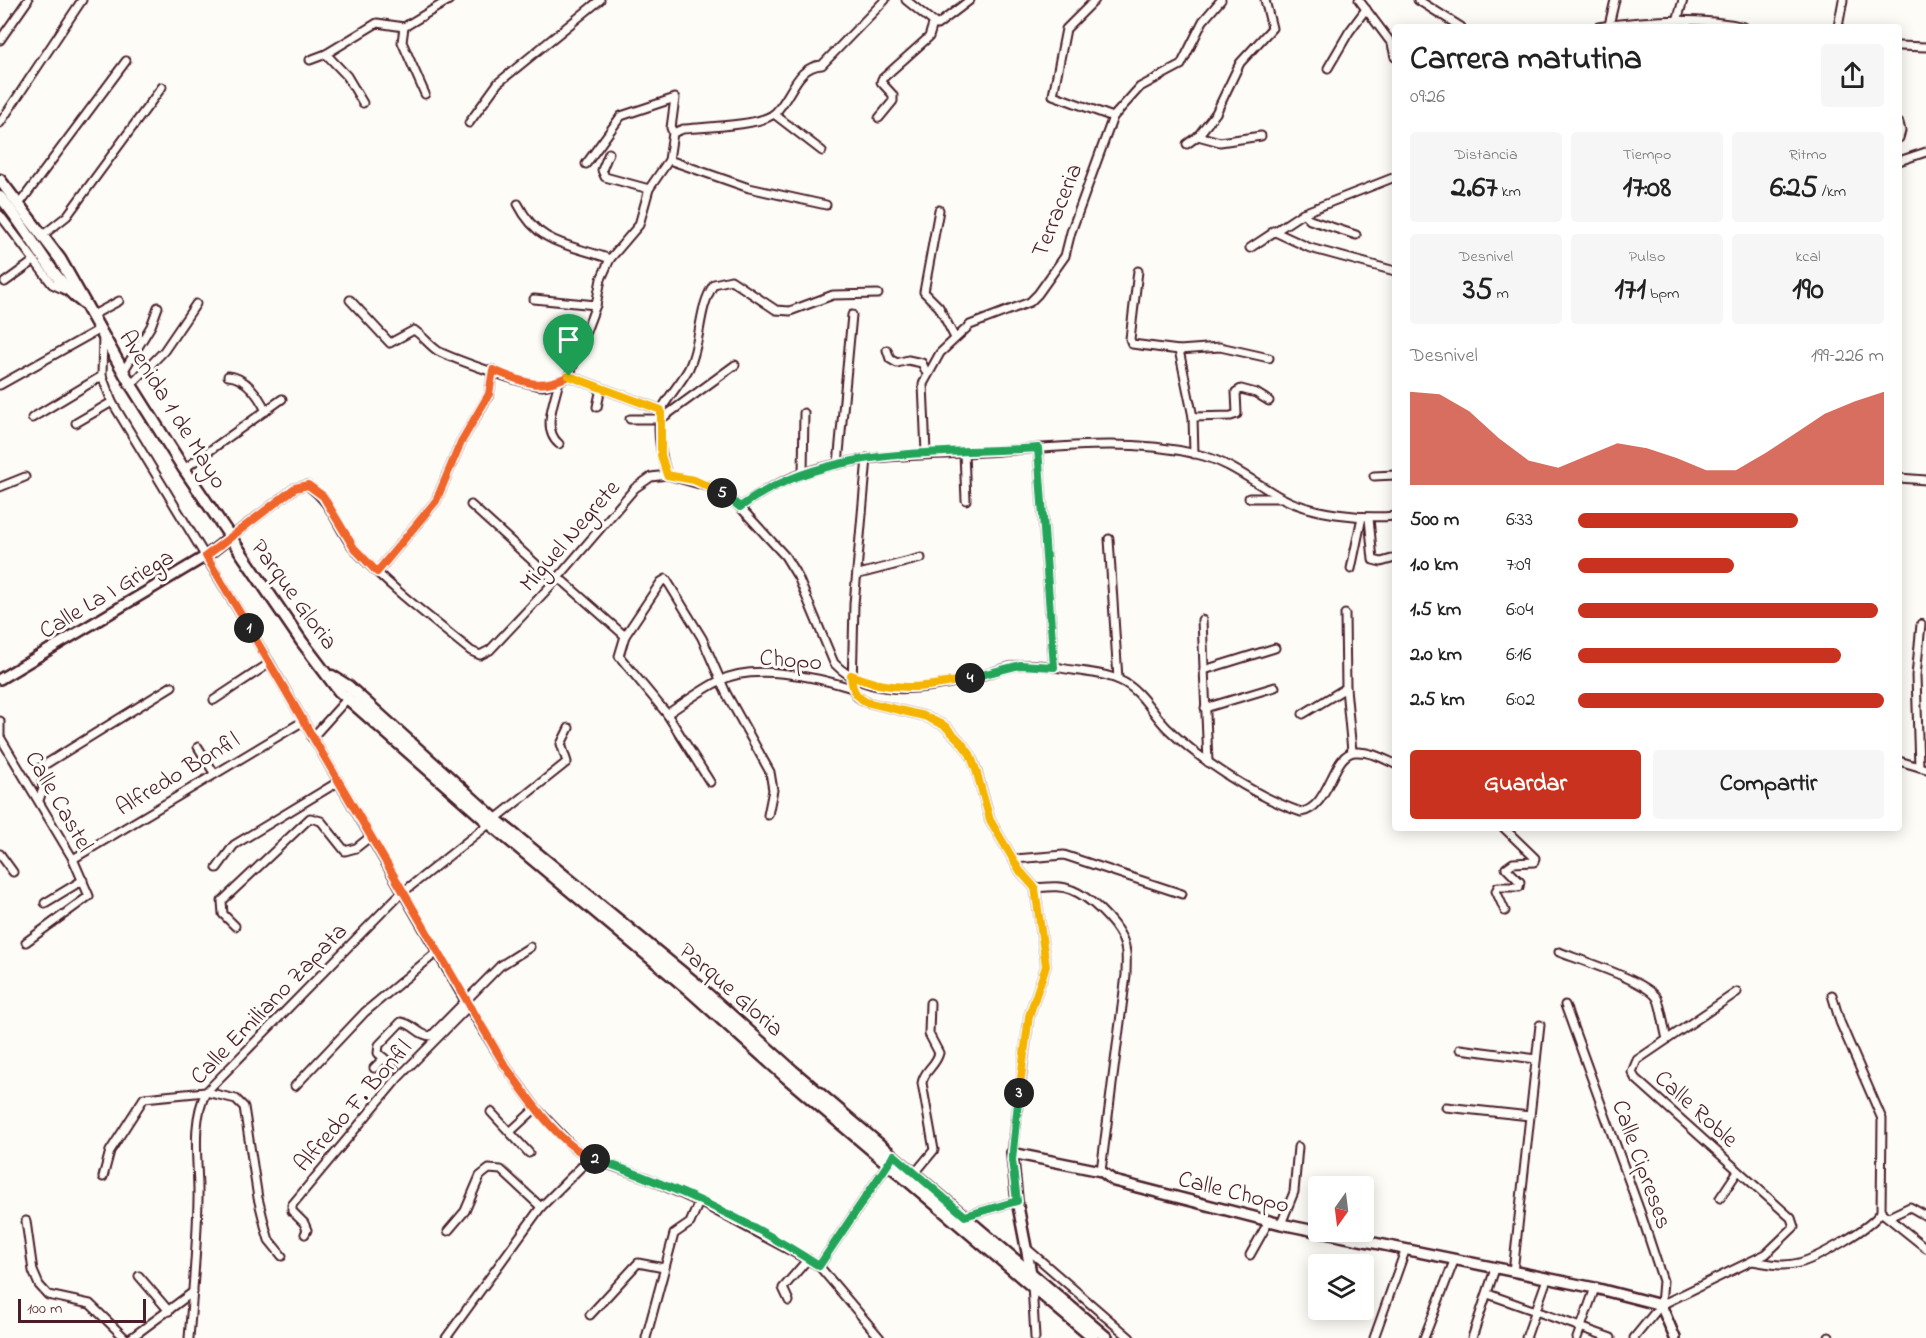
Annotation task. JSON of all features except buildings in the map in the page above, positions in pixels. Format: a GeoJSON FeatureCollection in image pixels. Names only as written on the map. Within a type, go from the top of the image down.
{"type":"FeatureCollection","features":[{"type":"Feature","properties":{"kind":"main road","name":"Avenida 1 de Mayo"},"geometry":{"type":"LineString","coordinates":[[0,180],[8,210],[43,236],[76,286],[83,303],[131,385],[229,538]]}},
{"type":"Feature","properties":{"kind":"main road","name":"Avenida 1 de Mayo"},"geometry":{"type":"LineString","coordinates":[[0,197],[68,291],[83,303]]}},
{"type":"Feature","properties":{"kind":"main road","name":"Parque Gloria"},"geometry":{"type":"LineString","coordinates":[[229,538],[302,642],[347,699],[413,749]]}},
{"type":"Feature","properties":{"kind":"main road","name":"Parque Gloria"},"geometry":{"type":"LineString","coordinates":[[328,674],[348,686],[491,820],[793,1071],[1094,1338]]}},
{"type":"Feature","properties":{"kind":"main road","name":"Parque Gloria"},"geometry":{"type":"LineString","coordinates":[[891,1159],[915,1173],[1107,1338]]}},
{"type":"Feature","properties":{"kind":"street"},"geometry":{"type":"LineString","coordinates":[[0,40],[28,0]]}},
{"type":"Feature","properties":{"kind":"street"},"geometry":{"type":"LineString","coordinates":[[0,123],[82,0]]}},
{"type":"Feature","properties":{"kind":"street"},"geometry":{"type":"LineString","coordinates":[[310,60],[326,54],[377,23],[404,27],[449,0]]}},
{"type":"Feature","properties":{"kind":"street"},"geometry":{"type":"LineString","coordinates":[[469,123],[498,83],[600,0]]}},
{"type":"Feature","properties":{"kind":"street"},"geometry":{"type":"LineString","coordinates":[[673,133],[683,129],[759,120],[774,114],[804,71],[812,66],[822,65],[885,0]]}},
{"type":"Feature","properties":{"kind":"street"},"geometry":{"type":"LineString","coordinates":[[906,0],[933,24],[942,23],[970,0]]}},
{"type":"Feature","properties":{"kind":"street"},"geometry":{"type":"LineString","coordinates":[[1095,0],[1066,28],[1053,95],[1113,117]]}},
{"type":"Feature","properties":{"kind":"street","name":"Terraceria"},"geometry":{"type":"LineString","coordinates":[[926,453],[921,393],[927,374],[939,353],[981,319],[1030,302],[1038,294],[1065,256],[1071,232],[1113,117],[1140,87],[1181,65],[1196,34],[1221,0]]}},
{"type":"Feature","properties":{"kind":"street"},"geometry":{"type":"LineString","coordinates":[[1187,144],[1198,136],[1216,113],[1240,63],[1272,28],[1265,0]]}},
{"type":"Feature","properties":{"kind":"street"},"geometry":{"type":"LineString","coordinates":[[1359,0],[1392,44]]}},
{"type":"Feature","properties":{"kind":"street"},"geometry":{"type":"LineString","coordinates":[[1418,0],[1456,24]]}},
{"type":"Feature","properties":{"kind":"street"},"geometry":{"type":"LineString","coordinates":[[1677,21],[1683,0]]}},
{"type":"Feature","properties":{"kind":"street"},"geometry":{"type":"LineString","coordinates":[[1839,24],[1843,0]]}},
{"type":"Feature","properties":{"kind":"street"},"geometry":{"type":"LineString","coordinates":[[1609,24],[1613,1]]}},
{"type":"Feature","properties":{"kind":"street"},"geometry":{"type":"LineString","coordinates":[[1328,68],[1349,32],[1366,9]]}},
{"type":"Feature","properties":{"kind":"street"},"geometry":{"type":"LineString","coordinates":[[1626,24],[1677,21],[1687,24],[1718,21],[1731,24]]}},
{"type":"Feature","properties":{"kind":"street"},"geometry":{"type":"LineString","coordinates":[[879,118],[893,101],[893,95],[881,82],[882,79],[929,37],[933,24]]}},
{"type":"Feature","properties":{"kind":"street"},"geometry":{"type":"LineString","coordinates":[[404,27],[402,42],[425,94]]}},
{"type":"Feature","properties":{"kind":"street"},"geometry":{"type":"LineString","coordinates":[[1902,46],[1926,48]]}},
{"type":"Feature","properties":{"kind":"street"},"geometry":{"type":"LineString","coordinates":[[326,54],[347,76],[363,103]]}},
{"type":"Feature","properties":{"kind":"street"},"geometry":{"type":"LineString","coordinates":[[68,291],[52,284],[34,261],[8,210],[126,61]]}},
{"type":"Feature","properties":{"kind":"street"},"geometry":{"type":"LineString","coordinates":[[43,236],[67,216],[162,87]]}},
{"type":"Feature","properties":{"kind":"street"},"geometry":{"type":"LineString","coordinates":[[350,300],[390,343],[414,330],[435,349],[455,360],[493,370],[532,385],[544,386],[569,376],[596,305],[601,279],[610,259],[639,225],[649,189],[669,159],[675,98],[621,116],[586,164]]}},
{"type":"Feature","properties":{"kind":"street"},"geometry":{"type":"LineString","coordinates":[[774,114],[822,151]]}},
{"type":"Feature","properties":{"kind":"street"},"geometry":{"type":"LineString","coordinates":[[1198,136],[1220,142],[1261,136]]}},
{"type":"Feature","properties":{"kind":"street"},"geometry":{"type":"LineString","coordinates":[[1902,160],[1926,152]]}},
{"type":"Feature","properties":{"kind":"street"},"geometry":{"type":"LineString","coordinates":[[609,153],[602,170],[605,177],[649,189]]}},
{"type":"Feature","properties":{"kind":"street"},"geometry":{"type":"LineString","coordinates":[[669,159],[749,188],[826,205]]}},
{"type":"Feature","properties":{"kind":"street"},"geometry":{"type":"LineString","coordinates":[[1250,248],[1303,213],[1392,181]]}},
{"type":"Feature","properties":{"kind":"street"},"geometry":{"type":"LineString","coordinates":[[518,204],[524,218],[543,237],[610,259]]}},
{"type":"Feature","properties":{"kind":"street"},"geometry":{"type":"LineString","coordinates":[[939,210],[924,292],[939,307],[955,338]]}},
{"type":"Feature","properties":{"kind":"street"},"geometry":{"type":"LineString","coordinates":[[1303,213],[1310,220],[1356,235]]}},
{"type":"Feature","properties":{"kind":"street"},"geometry":{"type":"LineString","coordinates":[[1273,231],[1310,248],[1392,270]]}},
{"type":"Feature","properties":{"kind":"street"},"geometry":{"type":"LineString","coordinates":[[5,282],[34,261]]}},
{"type":"Feature","properties":{"kind":"street"},"geometry":{"type":"LineString","coordinates":[[1138,271],[1130,339],[1132,344],[1179,350],[1220,347],[1269,358]]}},
{"type":"Feature","properties":{"kind":"street"},"geometry":{"type":"LineString","coordinates":[[878,294],[833,295],[790,311],[783,311],[776,310],[731,280],[714,284],[702,306],[690,365],[677,390],[661,410],[661,455],[667,475],[717,489],[740,507],[785,556],[798,577],[834,663],[851,675],[886,687],[934,686],[1020,665],[1054,667],[1118,679],[1133,688],[1166,727],[1208,762],[1241,783],[1301,812],[1308,811],[1320,799],[1344,757],[1352,752],[1370,753],[1392,763]]}},
{"type":"Feature","properties":{"kind":"street"},"geometry":{"type":"LineString","coordinates":[[534,299],[596,305]]}},
{"type":"Feature","properties":{"kind":"street"},"geometry":{"type":"LineString","coordinates":[[91,316],[119,301]]}},
{"type":"Feature","properties":{"kind":"street"},"geometry":{"type":"LineString","coordinates":[[131,385],[164,351],[196,304]]}},
{"type":"Feature","properties":{"kind":"street"},"geometry":{"type":"LineString","coordinates":[[123,372],[151,326],[158,307]]}},
{"type":"Feature","properties":{"kind":"street"},"geometry":{"type":"LineString","coordinates":[[838,464],[852,315]]}},
{"type":"Feature","properties":{"kind":"street"},"geometry":{"type":"LineString","coordinates":[[0,385],[101,332],[102,376],[112,402],[270,663],[467,1003],[504,1064],[536,1108],[573,1147],[590,1158],[647,1178],[699,1202],[819,1266],[880,1338]]}},
{"type":"Feature","properties":{"kind":"street"},"geometry":{"type":"LineString","coordinates":[[887,350],[890,359],[897,363],[908,360],[922,363],[927,374]]}},
{"type":"Feature","properties":{"kind":"street"},"geometry":{"type":"LineString","coordinates":[[1179,350],[1193,417],[1194,454]]}},
{"type":"Feature","properties":{"kind":"street"},"geometry":{"type":"LineString","coordinates":[[630,419],[661,419],[735,365]]}},
{"type":"Feature","properties":{"kind":"street"},"geometry":{"type":"LineString","coordinates":[[377,572],[436,501],[461,442],[489,394],[493,370]]}},
{"type":"Feature","properties":{"kind":"street"},"geometry":{"type":"LineString","coordinates":[[32,418],[102,376]]}},
{"type":"Feature","properties":{"kind":"street"},"geometry":{"type":"LineString","coordinates":[[228,376],[243,381],[261,400],[266,411]]}},
{"type":"Feature","properties":{"kind":"street"},"geometry":{"type":"LineString","coordinates":[[569,376],[661,410]]}},
{"type":"Feature","properties":{"kind":"street"},"geometry":{"type":"LineString","coordinates":[[559,381],[549,430],[551,438],[559,444]]}},
{"type":"Feature","properties":{"kind":"street"},"geometry":{"type":"LineString","coordinates":[[597,407],[602,388]]}},
{"type":"Feature","properties":{"kind":"street"},"geometry":{"type":"LineString","coordinates":[[1193,417],[1237,414],[1236,392],[1241,389],[1256,393],[1269,401]]}},
{"type":"Feature","properties":{"kind":"street"},"geometry":{"type":"LineString","coordinates":[[184,469],[282,399]]}},
{"type":"Feature","properties":{"kind":"street"},"geometry":{"type":"LineString","coordinates":[[76,423],[112,402]]}},
{"type":"Feature","properties":{"kind":"street"},"geometry":{"type":"LineString","coordinates":[[803,473],[804,413]]}},
{"type":"Feature","properties":{"kind":"street"},"geometry":{"type":"LineString","coordinates":[[740,507],[756,495],[803,473],[867,458],[926,453],[1121,445],[1194,454],[1223,462],[1283,498],[1321,510],[1365,518],[1392,516]]}},
{"type":"Feature","properties":{"kind":"street"},"geometry":{"type":"LineString","coordinates":[[1038,448],[1054,667]]}},
{"type":"Feature","properties":{"kind":"street"},"geometry":{"type":"LineString","coordinates":[[964,453],[966,500]]}},
{"type":"Feature","properties":{"kind":"street"},"geometry":{"type":"LineString","coordinates":[[852,688],[851,675],[867,458]]}},
{"type":"Feature","properties":{"kind":"street","name":"Miguel Negrete"},"geometry":{"type":"LineString","coordinates":[[229,538],[295,488],[308,485],[323,496],[354,548],[377,572],[471,651],[480,655],[490,650],[557,579],[635,488],[651,477],[667,475]]}},
{"type":"Feature","properties":{"kind":"street"},"geometry":{"type":"LineString","coordinates":[[1374,476],[1392,476]]}},
{"type":"Feature","properties":{"kind":"street"},"geometry":{"type":"LineString","coordinates":[[0,487],[25,477]]}},
{"type":"Feature","properties":{"kind":"street"},"geometry":{"type":"LineString","coordinates":[[1902,478],[1926,480]]}},
{"type":"Feature","properties":{"kind":"street"},"geometry":{"type":"LineString","coordinates":[[1249,498],[1283,498]]}},
{"type":"Feature","properties":{"kind":"street"},"geometry":{"type":"LineString","coordinates":[[471,505],[547,574],[557,579],[626,636]]}},
{"type":"Feature","properties":{"kind":"street"},"geometry":{"type":"LineString","coordinates":[[1365,518],[1373,560],[1381,562],[1392,559]]}},
{"type":"Feature","properties":{"kind":"street"},"geometry":{"type":"LineString","coordinates":[[1351,568],[1365,518]]}},
{"type":"Feature","properties":{"kind":"street","name":"Calle La I Griega"},"geometry":{"type":"LineString","coordinates":[[0,679],[206,556],[229,538]]}},
{"type":"Feature","properties":{"kind":"street"},"geometry":{"type":"LineString","coordinates":[[1109,539],[1118,679]]}},
{"type":"Feature","properties":{"kind":"street"},"geometry":{"type":"LineString","coordinates":[[859,574],[921,558]]}},
{"type":"Feature","properties":{"kind":"street"},"geometry":{"type":"LineString","coordinates":[[710,782],[690,754],[668,714],[619,656],[626,636],[661,582],[666,579],[702,638],[720,680],[770,772],[773,790],[768,815]]}},
{"type":"Feature","properties":{"kind":"street"},"geometry":{"type":"LineString","coordinates":[[1345,614],[1346,688],[1352,752]]}},
{"type":"Feature","properties":{"kind":"street"},"geometry":{"type":"LineString","coordinates":[[1202,620],[1208,762]]}},
{"type":"Feature","properties":{"kind":"street"},"geometry":{"type":"LineString","coordinates":[[1902,762],[1923,768],[1916,676],[1923,635],[1921,624]]}},
{"type":"Feature","properties":{"kind":"street"},"geometry":{"type":"LineString","coordinates":[[1204,670],[1275,648]]}},
{"type":"Feature","properties":{"kind":"street"},"geometry":{"type":"LineString","coordinates":[[214,700],[270,663]]}},
{"type":"Feature","properties":{"kind":"street","name":"Chopo"},"geometry":{"type":"LineString","coordinates":[[668,714],[720,680],[739,675],[799,674],[852,688],[858,697],[866,702],[914,713],[945,726],[960,741],[970,754],[990,820],[1020,871],[1035,888],[1046,966],[1029,1016],[1012,1153]]}},
{"type":"Feature","properties":{"kind":"street"},"geometry":{"type":"LineString","coordinates":[[1916,676],[1926,675]]}},
{"type":"Feature","properties":{"kind":"street"},"geometry":{"type":"LineString","coordinates":[[39,800],[43,789],[41,766],[172,686]]}},
{"type":"Feature","properties":{"kind":"street"},"geometry":{"type":"LineString","coordinates":[[1205,708],[1275,687]]}},
{"type":"Feature","properties":{"kind":"street"},"geometry":{"type":"LineString","coordinates":[[1303,714],[1346,688]]}},
{"type":"Feature","properties":{"kind":"street"},"geometry":{"type":"LineString","coordinates":[[312,738],[347,699]]}},
{"type":"Feature","properties":{"kind":"street","name":"Calle Castel"},"geometry":{"type":"LineString","coordinates":[[0,721],[0,737],[73,859],[89,896],[86,901],[26,942]]}},
{"type":"Feature","properties":{"kind":"street","name":"Alfredo Bonfil"},"geometry":{"type":"LineString","coordinates":[[73,859],[303,722]]}},
{"type":"Feature","properties":{"kind":"street","name":"Calle Emiliano Zapata"},"geometry":{"type":"LineString","coordinates":[[189,1338],[198,1200],[196,1124],[200,1105],[206,1092],[404,893],[491,820],[567,762],[561,744],[569,728]]}},
{"type":"Feature","properties":{"kind":"street"},"geometry":{"type":"LineString","coordinates":[[198,747],[214,773]]}},
{"type":"Feature","properties":{"kind":"street"},"geometry":{"type":"LineString","coordinates":[[217,868],[234,844],[338,782]]}},
{"type":"Feature","properties":{"kind":"street"},"geometry":{"type":"LineString","coordinates":[[235,926],[223,914],[222,901],[310,818],[321,821],[345,851],[356,848],[370,837]]}},
{"type":"Feature","properties":{"kind":"street"},"geometry":{"type":"LineString","coordinates":[[1505,911],[1496,891],[1497,887],[1514,889],[1520,887],[1520,882],[1506,868],[1514,863],[1534,862],[1535,858],[1507,831]]}},
{"type":"Feature","properties":{"kind":"street"},"geometry":{"type":"LineString","coordinates":[[0,854],[13,872]]}},
{"type":"Feature","properties":{"kind":"street"},"geometry":{"type":"LineString","coordinates":[[1015,859],[1064,855],[1182,894]]}},
{"type":"Feature","properties":{"kind":"street"},"geometry":{"type":"LineString","coordinates":[[45,903],[83,879]]}},
{"type":"Feature","properties":{"kind":"street"},"geometry":{"type":"LineString","coordinates":[[1035,888],[1059,886],[1073,890],[1086,898],[1115,927],[1123,940],[1127,956],[1101,1171]]}},
{"type":"Feature","properties":{"kind":"street"},"geometry":{"type":"LineString","coordinates":[[394,1067],[378,1053],[379,1045],[401,1022],[410,1023],[424,1036],[431,1036],[467,1003],[500,966],[530,947]]}},
{"type":"Feature","properties":{"kind":"street"},"geometry":{"type":"LineString","coordinates":[[295,1086],[365,1012],[437,952]]}},
{"type":"Feature","properties":{"kind":"street"},"geometry":{"type":"LineString","coordinates":[[1559,952],[1650,990],[1660,1004],[1661,1020],[1667,1039]]}},
{"type":"Feature","properties":{"kind":"street","name":"Calle Roble"},"geometry":{"type":"LineString","coordinates":[[1737,992],[1633,1065],[1635,1078],[1794,1222],[1791,1231],[1766,1254],[1753,1261]]}},
{"type":"Feature","properties":{"kind":"street"},"geometry":{"type":"LineString","coordinates":[[1634,1338],[1661,1305],[1753,1261],[1786,1265],[1801,1263],[1865,1229],[1881,1212],[1882,1119],[1840,1022],[1832,995]]}},
{"type":"Feature","properties":{"kind":"street","name":"Alfredo F. Bonfil"},"geometry":{"type":"LineString","coordinates":[[305,1234],[307,1230],[304,1223],[292,1211],[292,1205],[391,1086],[467,1003]]}},
{"type":"Feature","properties":{"kind":"street"},"geometry":{"type":"LineString","coordinates":[[915,1173],[934,1150],[922,1083],[926,1072],[934,1064],[939,1053],[929,1034],[930,1003]]}},
{"type":"Feature","properties":{"kind":"street","name":"Calle Cipreses"},"geometry":{"type":"LineString","coordinates":[[1564,1005],[1645,1226],[1663,1281],[1661,1305],[1675,1338]]}},
{"type":"Feature","properties":{"kind":"street"},"geometry":{"type":"LineString","coordinates":[[1513,1272],[1540,1025]]}},
{"type":"Feature","properties":{"kind":"street"},"geometry":{"type":"LineString","coordinates":[[1460,1049],[1536,1059]]}},
{"type":"Feature","properties":{"kind":"street"},"geometry":{"type":"LineString","coordinates":[[374,1068],[384,1058]]}},
{"type":"Feature","properties":{"kind":"street"},"geometry":{"type":"LineString","coordinates":[[103,1178],[110,1151],[144,1098],[206,1092],[236,1099],[244,1107],[258,1198],[266,1230],[269,1240],[282,1256]]}},
{"type":"Feature","properties":{"kind":"street"},"geometry":{"type":"LineString","coordinates":[[1446,1107],[1530,1116]]}},
{"type":"Feature","properties":{"kind":"street"},"geometry":{"type":"LineString","coordinates":[[510,1132],[536,1108]]}},
{"type":"Feature","properties":{"kind":"street"},"geometry":{"type":"LineString","coordinates":[[491,1112],[529,1153]]}},
{"type":"Feature","properties":{"kind":"street"},"geometry":{"type":"LineString","coordinates":[[1281,1224],[1294,1192],[1298,1147]]}},
{"type":"Feature","properties":{"kind":"street"},"geometry":{"type":"LineString","coordinates":[[1012,1153],[1017,1201],[1032,1285],[1035,1338]]}},
{"type":"Feature","properties":{"kind":"street","name":"Calle Chopo"},"geometry":{"type":"LineString","coordinates":[[1012,1153],[1101,1171],[1114,1181],[1281,1224],[1595,1288],[1661,1305]]}},
{"type":"Feature","properties":{"kind":"street"},"geometry":{"type":"LineString","coordinates":[[446,1338],[541,1207],[590,1158]]}},
{"type":"Feature","properties":{"kind":"street"},"geometry":{"type":"LineString","coordinates":[[819,1266],[891,1159]]}},
{"type":"Feature","properties":{"kind":"street"},"geometry":{"type":"LineString","coordinates":[[448,1231],[465,1211],[480,1176],[489,1168],[501,1170],[541,1207]]}},
{"type":"Feature","properties":{"kind":"street"},"geometry":{"type":"LineString","coordinates":[[1720,1198],[1738,1171]]}},
{"type":"Feature","properties":{"kind":"street"},"geometry":{"type":"LineString","coordinates":[[965,1216],[1017,1201]]}},
{"type":"Feature","properties":{"kind":"street"},"geometry":{"type":"LineString","coordinates":[[646,1338],[674,1234],[690,1223],[699,1202]]}},
{"type":"Feature","properties":{"kind":"street"},"geometry":{"type":"LineString","coordinates":[[1889,1217],[1910,1207],[1926,1216]]}},
{"type":"Feature","properties":{"kind":"street"},"geometry":{"type":"LineString","coordinates":[[1881,1212],[1926,1248]]}},
{"type":"Feature","properties":{"kind":"street"},"geometry":{"type":"LineString","coordinates":[[26,1221],[33,1271],[39,1285],[48,1295],[90,1304],[125,1338]]}},
{"type":"Feature","properties":{"kind":"street"},"geometry":{"type":"LineString","coordinates":[[1250,1255],[1269,1221]]}},
{"type":"Feature","properties":{"kind":"street"},"geometry":{"type":"LineString","coordinates":[[1025,1246],[1130,1338]]}},
{"type":"Feature","properties":{"kind":"street"},"geometry":{"type":"LineString","coordinates":[[1374,1338],[1405,1251]]}},
{"type":"Feature","properties":{"kind":"street"},"geometry":{"type":"LineString","coordinates":[[789,1300],[783,1288],[808,1259]]}},
{"type":"Feature","properties":{"kind":"street"},"geometry":{"type":"LineString","coordinates":[[1424,1338],[1454,1261]]}},
{"type":"Feature","properties":{"kind":"street"},"geometry":{"type":"LineString","coordinates":[[590,1316],[638,1263],[664,1268]]}},
{"type":"Feature","properties":{"kind":"street"},"geometry":{"type":"LineString","coordinates":[[1472,1338],[1495,1269]]}},
{"type":"Feature","properties":{"kind":"street"},"geometry":{"type":"LineString","coordinates":[[139,1276],[169,1311]]}},
{"type":"Feature","properties":{"kind":"street"},"geometry":{"type":"LineString","coordinates":[[1526,1338],[1547,1279]]}},
{"type":"Feature","properties":{"kind":"street"},"geometry":{"type":"LineString","coordinates":[[1577,1338],[1595,1288]]}},
{"type":"Feature","properties":{"kind":"street"},"geometry":{"type":"LineString","coordinates":[[131,1338],[193,1292]]}},
{"type":"Feature","properties":{"kind":"street"},"geometry":{"type":"LineString","coordinates":[[1488,1294],[1611,1338]]}},
{"type":"Feature","properties":{"kind":"route"},"geometry":{"type":"LineString","coordinates":[[493,370],[532,385],[544,386],[569,376],[661,410],[659,438],[667,475],[694,480],[717,489],[740,507],[756,495],[803,473],[867,458],[1038,448],[1054,667],[1020,665],[934,686],[909,688],[886,687],[851,675],[852,688],[858,697],[866,702],[924,716],[945,726],[960,741],[970,754],[990,820],[1020,871],[1035,888],[1046,966],[1029,1016],[1025,1036],[1012,1153],[1017,1201],[965,1216],[894,1155],[819,1266],[787,1246],[699,1202],[647,1178],[590,1158],[573,1147],[536,1108],[504,1064],[206,556],[295,488],[308,485],[323,496],[354,548],[377,572],[436,501],[461,442],[489,394],[493,370]]}}]}
